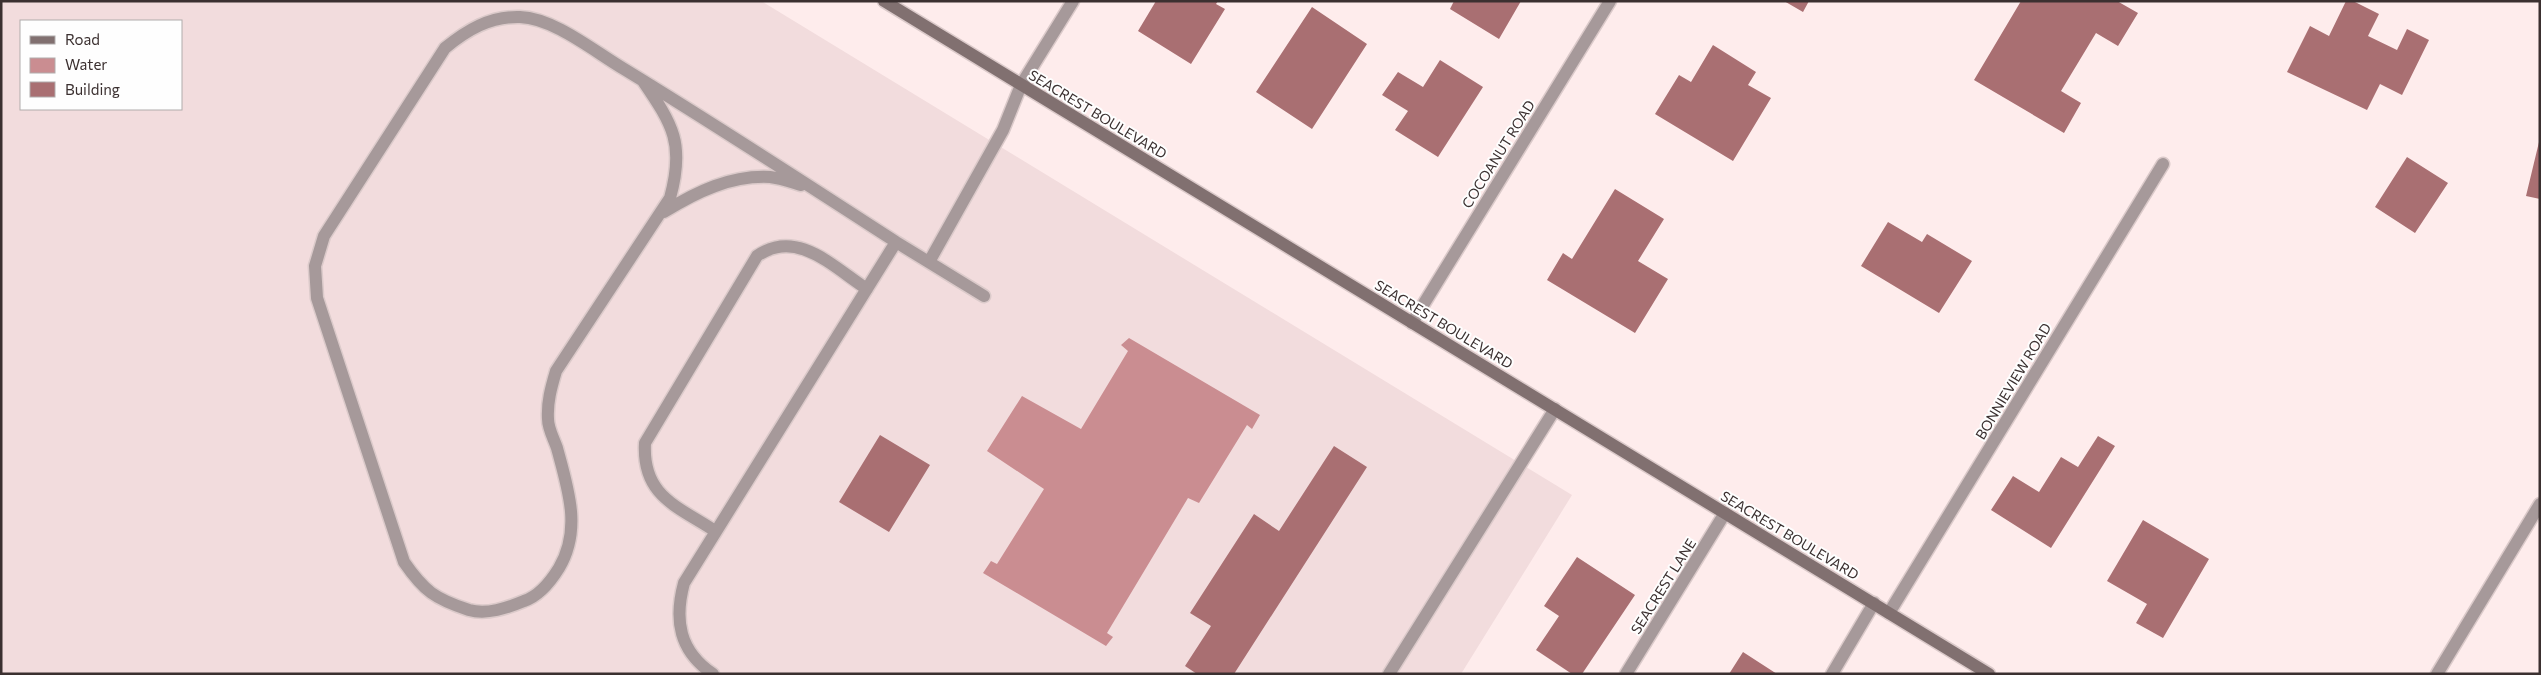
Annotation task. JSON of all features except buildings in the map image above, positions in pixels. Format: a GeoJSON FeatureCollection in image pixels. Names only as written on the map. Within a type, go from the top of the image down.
{"type":"FeatureCollection","features":[{"type":"Feature","properties":{"kind":"street","name":"SEACREST BOULEVARD"},"geometry":{"type":"LineString","coordinates":[[884,1],[1988,674]]}},
{"type":"Feature","properties":{"kind":"street"},"geometry":{"type":"LineString","coordinates":[[929,262],[1003,130],[1021,85],[1073,1]]}},
{"type":"Feature","properties":{"kind":"street","name":"COCOANUT ROAD"},"geometry":{"type":"LineString","coordinates":[[1412,323],[1610,1]]}},
{"type":"Feature","properties":{"kind":"street"},"geometry":{"type":"LineString","coordinates":[[643,81],[670,124],[677,148],[677,174],[670,198],[556,371],[548,396],[548,422],[570,497],[573,526],[567,555],[552,580],[530,599],[502,610],[473,611],[445,602],[421,586],[404,562],[317,298],[315,266],[324,236],[446,48],[467,31],[493,20],[520,17],[548,23],[643,81],[984,296]]}},
{"type":"Feature","properties":{"kind":"street","name":"BONNIEVIEW ROAD"},"geometry":{"type":"LineString","coordinates":[[1889,613],[2163,164]]}},
{"type":"Feature","properties":{"kind":"street"},"geometry":{"type":"LineString","coordinates":[[660,215],[693,194],[731,180],[771,178],[811,187]]}},
{"type":"Feature","properties":{"kind":"street"},"geometry":{"type":"LineString","coordinates":[[713,674],[701,666],[688,648],[679,627],[678,605],[684,583],[896,242]]}},
{"type":"Feature","properties":{"kind":"street"},"geometry":{"type":"LineString","coordinates":[[715,531],[660,494],[650,479],[644,462],[645,443],[757,256],[780,245],[804,248],[867,289]]}},
{"type":"Feature","properties":{"kind":"street"},"geometry":{"type":"LineString","coordinates":[[1388,674],[1555,410]]}},
{"type":"Feature","properties":{"kind":"street"},"geometry":{"type":"LineString","coordinates":[[2437,674],[2540,504]]}},
{"type":"Feature","properties":{"kind":"street","name":"SEACREST LANE"},"geometry":{"type":"LineString","coordinates":[[1626,674],[1725,513]]}},
{"type":"Feature","properties":{"kind":"street"},"geometry":{"type":"LineString","coordinates":[[1832,674],[1874,603]]}},
{"type":"Feature","properties":{"kind":"shaded area"},"geometry":{"type":"Polygon","coordinates":[[[1,1],[761,1],[1572,495],[1461,674],[1,674],[1,1]]]}},
{"type":"Feature","properties":{"kind":"water"},"geometry":{"type":"Polygon","coordinates":[[[1129,338],[1260,415],[1252,429],[1247,425],[1199,503],[1188,498],[1107,633],[1113,637],[1106,646],[983,573],[991,561],[997,564],[1044,489],[987,451],[1022,396],[1081,429],[1128,351],[1121,345],[1129,338]]]}}]}
